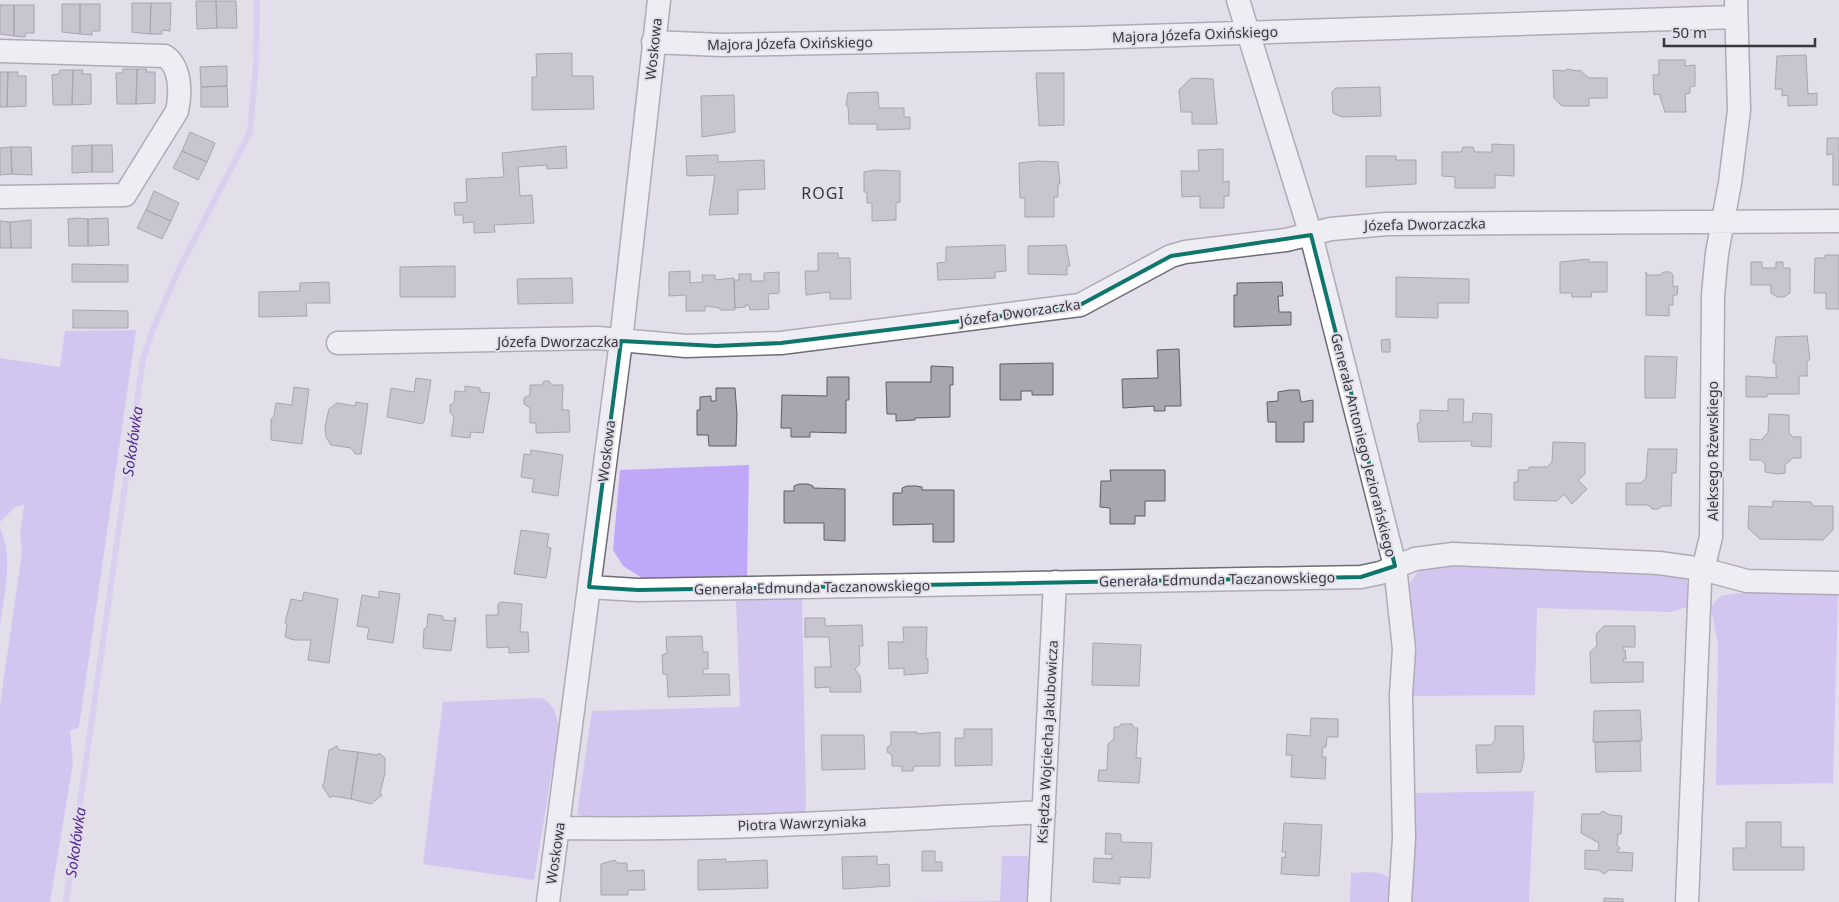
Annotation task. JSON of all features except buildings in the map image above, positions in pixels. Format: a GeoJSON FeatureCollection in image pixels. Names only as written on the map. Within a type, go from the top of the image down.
{"type":"FeatureCollection","features":[{"type":"Feature","properties":{"kind":"street","name":"Woskowa"},"geometry":{"type":"LineString","coordinates":[[548,902],[621,341],[659,0]]}},
{"type":"Feature","properties":{"kind":"street","name":"Generała Antoniego Jeziorańskiego"},"geometry":{"type":"LineString","coordinates":[[1238,0],[1311,235],[1395,566],[1404,649],[1401,695],[1404,838],[1400,902]]}},
{"type":"Feature","properties":{"kind":"street","name":"Majora Józefa Oxińskiego"},"geometry":{"type":"LineString","coordinates":[[654,42],[731,44],[1248,32],[1736,9]]}},
{"type":"Feature","properties":{"kind":"street","name":"Aleksego Rżewskiego"},"geometry":{"type":"LineString","coordinates":[[1687,902],[1702,570],[1711,537],[1713,295],[1717,253],[1739,110],[1736,9]]}},
{"type":"Feature","properties":{"kind":"street"},"geometry":{"type":"LineString","coordinates":[[0,51],[165,56],[173,62],[177,75],[179,101],[177,111],[125,195],[0,197]]}},
{"type":"Feature","properties":{"kind":"street","name":"Józefa Dworzaczka"},"geometry":{"type":"LineString","coordinates":[[338,343],[598,338],[716,346],[781,343],[1063,308],[1086,303],[1171,256],[1185,252],[1311,235],[1331,229],[1387,224],[1723,220],[1839,221]]}},
{"type":"Feature","properties":{"kind":"street","name":"Generała Edmunda Taczanowskiego"},"geometry":{"type":"LineString","coordinates":[[589,587],[638,590],[1361,576],[1380,572],[1415,559],[1453,554],[1659,563],[1702,570],[1747,582],[1839,584]]}},
{"type":"Feature","properties":{"kind":"street","name":"Księdza Wojciecha Jakubowicza"},"geometry":{"type":"LineString","coordinates":[[1039,902],[1055,582]]}},
{"type":"Feature","properties":{"kind":"street","name":"Piotra Wawrzyniaka"},"geometry":{"type":"LineString","coordinates":[[559,828],[622,829],[756,825],[1044,812]]}},
{"type":"Feature","properties":{"kind":"highlighted area"},"geometry":{"type":"Polygon","coordinates":[[[1311,235],[1395,566],[1361,577],[638,590],[589,587],[621,341],[716,346],[781,343],[1058,309],[1080,305],[1171,256],[1311,235]]]}},
{"type":"Feature","properties":{"kind":"shaded area"},"geometry":{"type":"Polygon","coordinates":[[[136,330],[79,727],[70,731],[73,763],[50,902],[0,902],[0,705],[22,552],[20,535],[24,505],[15,507],[0,522],[0,358],[60,367],[65,331],[136,330]]]}},
{"type":"Feature","properties":{"kind":"shaded area"},"geometry":{"type":"Polygon","coordinates":[[[749,465],[747,577],[649,582],[623,566],[613,550],[620,470],[749,465]]]}},
{"type":"Feature","properties":{"kind":"shaded area"},"geometry":{"type":"Polygon","coordinates":[[[0,528],[6,551],[7,576],[0,626],[0,528]]]}},
{"type":"Feature","properties":{"kind":"shaded area"},"geometry":{"type":"Polygon","coordinates":[[[1436,563],[1684,574],[1689,590],[1690,606],[1671,612],[1537,608],[1535,695],[1411,696],[1409,585],[1420,568],[1436,563]]]}},
{"type":"Feature","properties":{"kind":"shaded area"},"geometry":{"type":"Polygon","coordinates":[[[1828,589],[1838,595],[1833,783],[1716,785],[1718,645],[1711,607],[1720,596],[1740,593],[1803,594],[1828,589]]]}},
{"type":"Feature","properties":{"kind":"shaded area"},"geometry":{"type":"Polygon","coordinates":[[[802,598],[805,813],[791,819],[584,818],[577,813],[592,711],[740,707],[736,601],[802,598]]]}},
{"type":"Feature","properties":{"kind":"shaded area"},"geometry":{"type":"Polygon","coordinates":[[[541,698],[552,707],[556,714],[559,728],[534,880],[423,864],[443,702],[541,698]]]}},
{"type":"Feature","properties":{"kind":"shaded area"},"geometry":{"type":"Polygon","coordinates":[[[1534,791],[1529,902],[1407,902],[1416,793],[1534,791]]]}},
{"type":"Feature","properties":{"kind":"shaded area"},"geometry":{"type":"Polygon","coordinates":[[[1002,856],[1027,856],[1031,861],[1028,902],[908,902],[1000,901],[1002,856]]]}},
{"type":"Feature","properties":{"kind":"shaded area"},"geometry":{"type":"Polygon","coordinates":[[[1351,873],[1376,873],[1388,877],[1395,886],[1395,902],[1350,902],[1351,873]]]}},
{"type":"Feature","properties":{"kind":"waterway","name":"Sokołówka"},"geometry":{"type":"LineString","coordinates":[[66,902],[143,359],[153,329],[179,269],[250,132],[256,63],[257,0]]}},
{"type":"Feature","properties":{"kind":"district","name":"ROGI"},"geometry":{"type":"Point","coordinates":[823,193]}}]}
